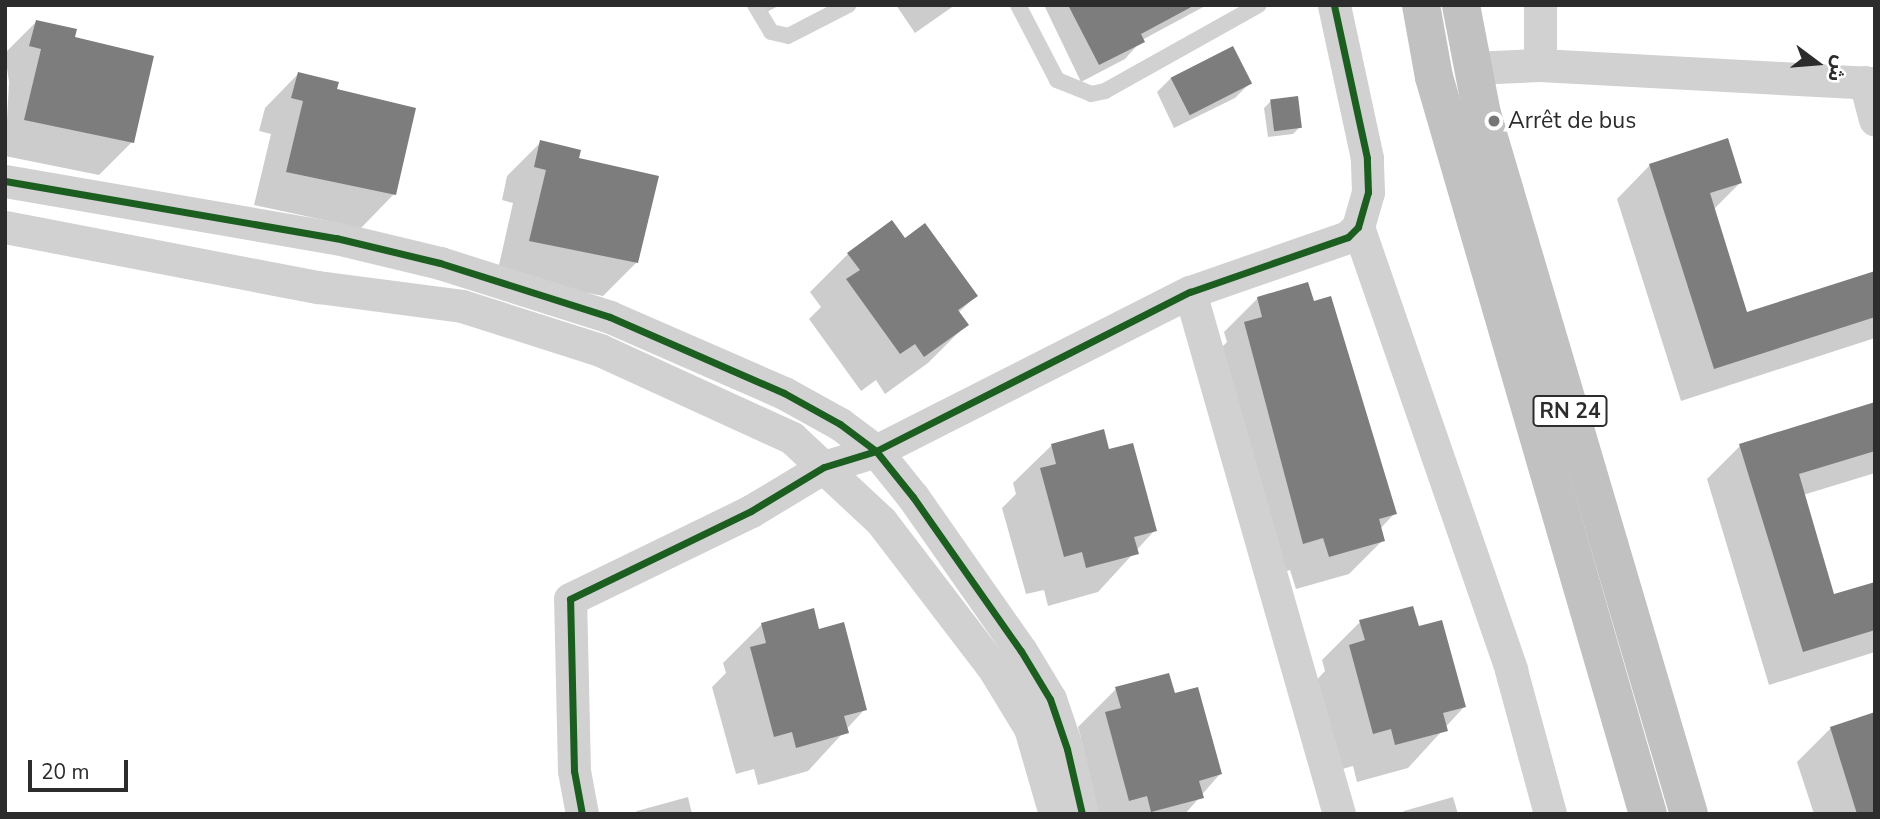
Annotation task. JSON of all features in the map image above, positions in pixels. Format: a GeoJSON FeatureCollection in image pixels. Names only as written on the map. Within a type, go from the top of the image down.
{"type":"FeatureCollection","features":[{"type":"Feature","properties":{"kind":"highway","name":"RN 24"},"geometry":{"type":"LineString","coordinates":[[1421,5],[1434,76],[1648,814]]}},
{"type":"Feature","properties":{"kind":"highway","name":"RN 24"},"geometry":{"type":"LineString","coordinates":[[1461,5],[1482,114],[1689,814]]}},
{"type":"Feature","properties":{"kind":"street"},"geometry":{"type":"LineString","coordinates":[[582,814],[574,771],[570,599],[751,511],[824,467],[876,451],[1189,292],[1348,237],[1358,227],[1368,192],[1367,158],[1334,5]]}},
{"type":"Feature","properties":{"kind":"street"},"geometry":{"type":"LineString","coordinates":[[1540,5],[1541,65]]}},
{"type":"Feature","properties":{"kind":"street"},"geometry":{"type":"LineString","coordinates":[[1473,68],[1541,65],[1870,83],[1875,120]]}},
{"type":"Feature","properties":{"kind":"street"},"geometry":{"type":"LineString","coordinates":[[5,181],[336,238],[440,263],[610,317],[784,393],[876,451],[1005,629],[1050,699],[1067,749],[1082,814]]}},
{"type":"Feature","properties":{"kind":"street"},"geometry":{"type":"LineString","coordinates":[[1358,227],[1511,670],[1550,814]]}},
{"type":"Feature","properties":{"kind":"street"},"geometry":{"type":"LineString","coordinates":[[5,228],[318,287],[462,306],[600,350],[792,439],[881,521],[994,669],[1030,728],[1055,814]]}},
{"type":"Feature","properties":{"kind":"street"},"geometry":{"type":"LineString","coordinates":[[1189,292],[1339,814]]}},
{"type":"Feature","properties":{"kind":"lane"},"geometry":{"type":"LineString","coordinates":[[755,5],[771,32],[788,36],[848,5]]}},
{"type":"Feature","properties":{"kind":"lane"},"geometry":{"type":"LineString","coordinates":[[1018,5],[1057,80],[1091,93],[1105,91],[1259,5]]}},
{"type":"Feature","properties":{"kind":"building"},"geometry":{"type":"Polygon","coordinates":[[[1068,5],[1195,5],[1141,34],[1145,42],[1099,65],[1068,5]]]}},
{"type":"Feature","properties":{"kind":"building"},"geometry":{"type":"Polygon","coordinates":[[[36,20],[77,29],[75,37],[154,56],[134,143],[24,120],[41,49],[29,46],[36,20]]]}},
{"type":"Feature","properties":{"kind":"building"},"geometry":{"type":"Polygon","coordinates":[[[1233,46],[1252,83],[1190,115],[1171,78],[1233,46]]]}},
{"type":"Feature","properties":{"kind":"building"},"geometry":{"type":"Polygon","coordinates":[[[298,72],[339,82],[337,89],[416,108],[396,195],[286,172],[303,101],[291,98],[298,72]]]}},
{"type":"Feature","properties":{"kind":"building"},"geometry":{"type":"Polygon","coordinates":[[[1298,96],[1302,128],[1274,131],[1270,99],[1298,96]]]}},
{"type":"Feature","properties":{"kind":"building"},"geometry":{"type":"Polygon","coordinates":[[[1728,138],[1742,183],[1710,193],[1747,312],[1875,271],[1875,317],[1714,369],[1649,164],[1728,138]]]}},
{"type":"Feature","properties":{"kind":"building"},"geometry":{"type":"Polygon","coordinates":[[[540,140],[581,150],[579,158],[659,176],[638,263],[529,241],[546,170],[534,167],[540,140]]]}},
{"type":"Feature","properties":{"kind":"building"},"geometry":{"type":"Polygon","coordinates":[[[892,220],[905,238],[925,223],[978,296],[958,310],[969,325],[924,357],[915,344],[900,354],[846,279],[860,270],[847,253],[892,220]]]}},
{"type":"Feature","properties":{"kind":"building"},"geometry":{"type":"Polygon","coordinates":[[[1308,282],[1314,301],[1331,296],[1397,514],[1379,519],[1385,541],[1329,557],[1323,538],[1303,544],[1244,322],[1262,317],[1257,297],[1308,282]]]}},
{"type":"Feature","properties":{"kind":"building"},"geometry":{"type":"Polygon","coordinates":[[[1875,402],[1875,451],[1799,474],[1834,594],[1875,582],[1875,630],[1803,652],[1739,444],[1875,402]]]}},
{"type":"Feature","properties":{"kind":"building"},"geometry":{"type":"Polygon","coordinates":[[[1104,429],[1109,449],[1133,443],[1157,531],[1134,537],[1139,554],[1086,568],[1082,552],[1064,557],[1040,468],[1056,464],[1051,444],[1104,429]]]}},
{"type":"Feature","properties":{"kind":"building"},"geometry":{"type":"Polygon","coordinates":[[[1413,606],[1419,626],[1442,620],[1466,707],[1443,713],[1448,731],[1395,745],[1391,729],[1373,734],[1349,645],[1365,640],[1359,620],[1413,606]]]}},
{"type":"Feature","properties":{"kind":"building"},"geometry":{"type":"Polygon","coordinates":[[[814,608],[819,629],[844,622],[867,710],[844,716],[849,733],[796,748],[792,732],[774,737],[750,647],[766,643],[761,623],[814,608]]]}},
{"type":"Feature","properties":{"kind":"building"},"geometry":{"type":"Polygon","coordinates":[[[1169,673],[1175,693],[1198,687],[1222,774],[1199,781],[1204,798],[1151,812],[1147,796],[1129,801],[1105,712],[1121,708],[1115,687],[1169,673]]]}},
{"type":"Feature","properties":{"kind":"building"},"geometry":{"type":"Polygon","coordinates":[[[1875,712],[1875,814],[1857,814],[1830,727],[1875,712]]]}},
{"type":"Feature","properties":{"kind":"cycle path"},"geometry":{"type":"LineString","coordinates":[[582,814],[574,771],[570,599],[751,511],[824,467],[876,451],[1190,292],[1348,237],[1358,227],[1368,192],[1367,158],[1334,5]]}},
{"type":"Feature","properties":{"kind":"cycle path"},"geometry":{"type":"LineString","coordinates":[[5,181],[336,238],[440,263],[610,317],[784,393],[840,424],[876,451],[913,497],[1021,651],[1050,699],[1067,749],[1082,814]]}},
{"type":"Feature","properties":{"kind":"place","name":"Arrêt de bus"},"geometry":{"type":"Point","coordinates":[1494,121]}}]}
